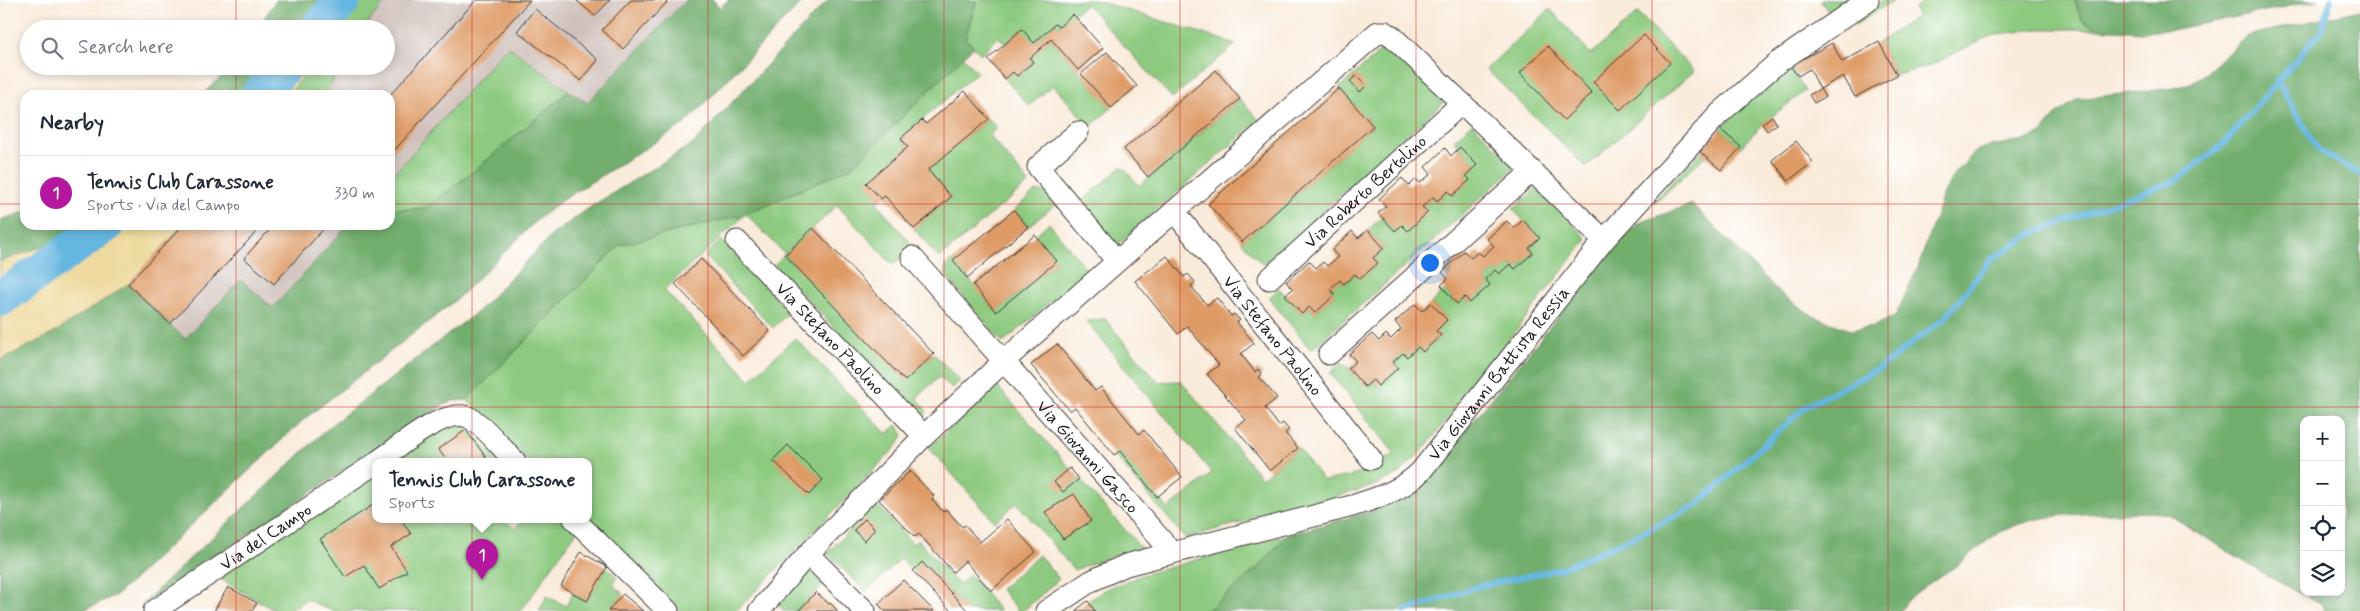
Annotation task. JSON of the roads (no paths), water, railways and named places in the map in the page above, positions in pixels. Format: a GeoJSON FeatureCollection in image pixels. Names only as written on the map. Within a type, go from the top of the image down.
{"type":"FeatureCollection","features":[{"type":"Feature","properties":{"kind":"street","name":"Via Giovanni Battista Ressia"},"geometry":{"type":"LineString","coordinates":[[1046,611],[1113,570],[1172,552],[1352,506],[1387,494],[1406,483],[1421,470],[1604,240],[1733,100],[1776,63],[1868,0]]}},
{"type":"Feature","properties":{"kind":"street"},"geometry":{"type":"LineString","coordinates":[[758,611],[808,554],[924,436],[1005,360],[1369,38],[1382,32],[1392,36],[1604,240]]}},
{"type":"Feature","properties":{"kind":"street","name":"Via Roberto Bertolino"},"geometry":{"type":"LineString","coordinates":[[1269,279],[1462,103]]}},
{"type":"Feature","properties":{"kind":"street"},"geometry":{"type":"LineString","coordinates":[[1078,132],[1038,167],[1117,261]]}},
{"type":"Feature","properties":{"kind":"street"},"geometry":{"type":"LineString","coordinates":[[1329,354],[1532,171]]}},
{"type":"Feature","properties":{"kind":"street","name":"Via Stefano Paolino"},"geometry":{"type":"LineString","coordinates":[[1174,211],[1371,459]]}},
{"type":"Feature","properties":{"kind":"street","name":"Via Stefano Paolino"},"geometry":{"type":"LineString","coordinates":[[737,241],[924,436]]}},
{"type":"Feature","properties":{"kind":"street"},"geometry":{"type":"LineString","coordinates":[[912,257],[1005,360]]}},
{"type":"Feature","properties":{"kind":"street","name":"Via Giovanni Gasco"},"geometry":{"type":"LineString","coordinates":[[1005,360],[1172,552]]}},
{"type":"Feature","properties":{"kind":"street","name":"Via del Campo"},"geometry":{"type":"LineString","coordinates":[[383,458],[439,421],[453,415],[469,418],[512,458]]}},
{"type":"Feature","properties":{"kind":"street","name":"Via del Campo"},"geometry":{"type":"LineString","coordinates":[[154,611],[372,465]]}},
{"type":"Feature","properties":{"kind":"street"},"geometry":{"type":"LineString","coordinates":[[578,523],[668,611]]}},
{"type":"Feature","properties":{"kind":"street"},"geometry":{"type":"LineString","coordinates":[[808,554],[864,611]]}},
{"type":"Feature","properties":{"kind":"waterway"},"geometry":{"type":"LineString","coordinates":[[326,20],[343,0]]}},
{"type":"Feature","properties":{"kind":"waterway"},"geometry":{"type":"LineString","coordinates":[[1405,611],[1480,586],[1560,569],[1634,537],[1697,505],[1805,407],[1880,368],[1946,317],[1990,260],[2035,232],[2175,181],[2224,144],[2321,31],[2331,0]]}},
{"type":"Feature","properties":{"kind":"waterway"},"geometry":{"type":"LineString","coordinates":[[263,90],[277,75]]}},
{"type":"Feature","properties":{"kind":"waterway"},"geometry":{"type":"LineString","coordinates":[[2277,80],[2317,149],[2360,174]]}},
{"type":"Feature","properties":{"kind":"waterway"},"geometry":{"type":"LineString","coordinates":[[0,299],[99,230]]}},
{"type":"Feature","properties":{"kind":"place","name":"Tennis Club Carassone"},"geometry":{"type":"Point","coordinates":[482,580]}}]}
